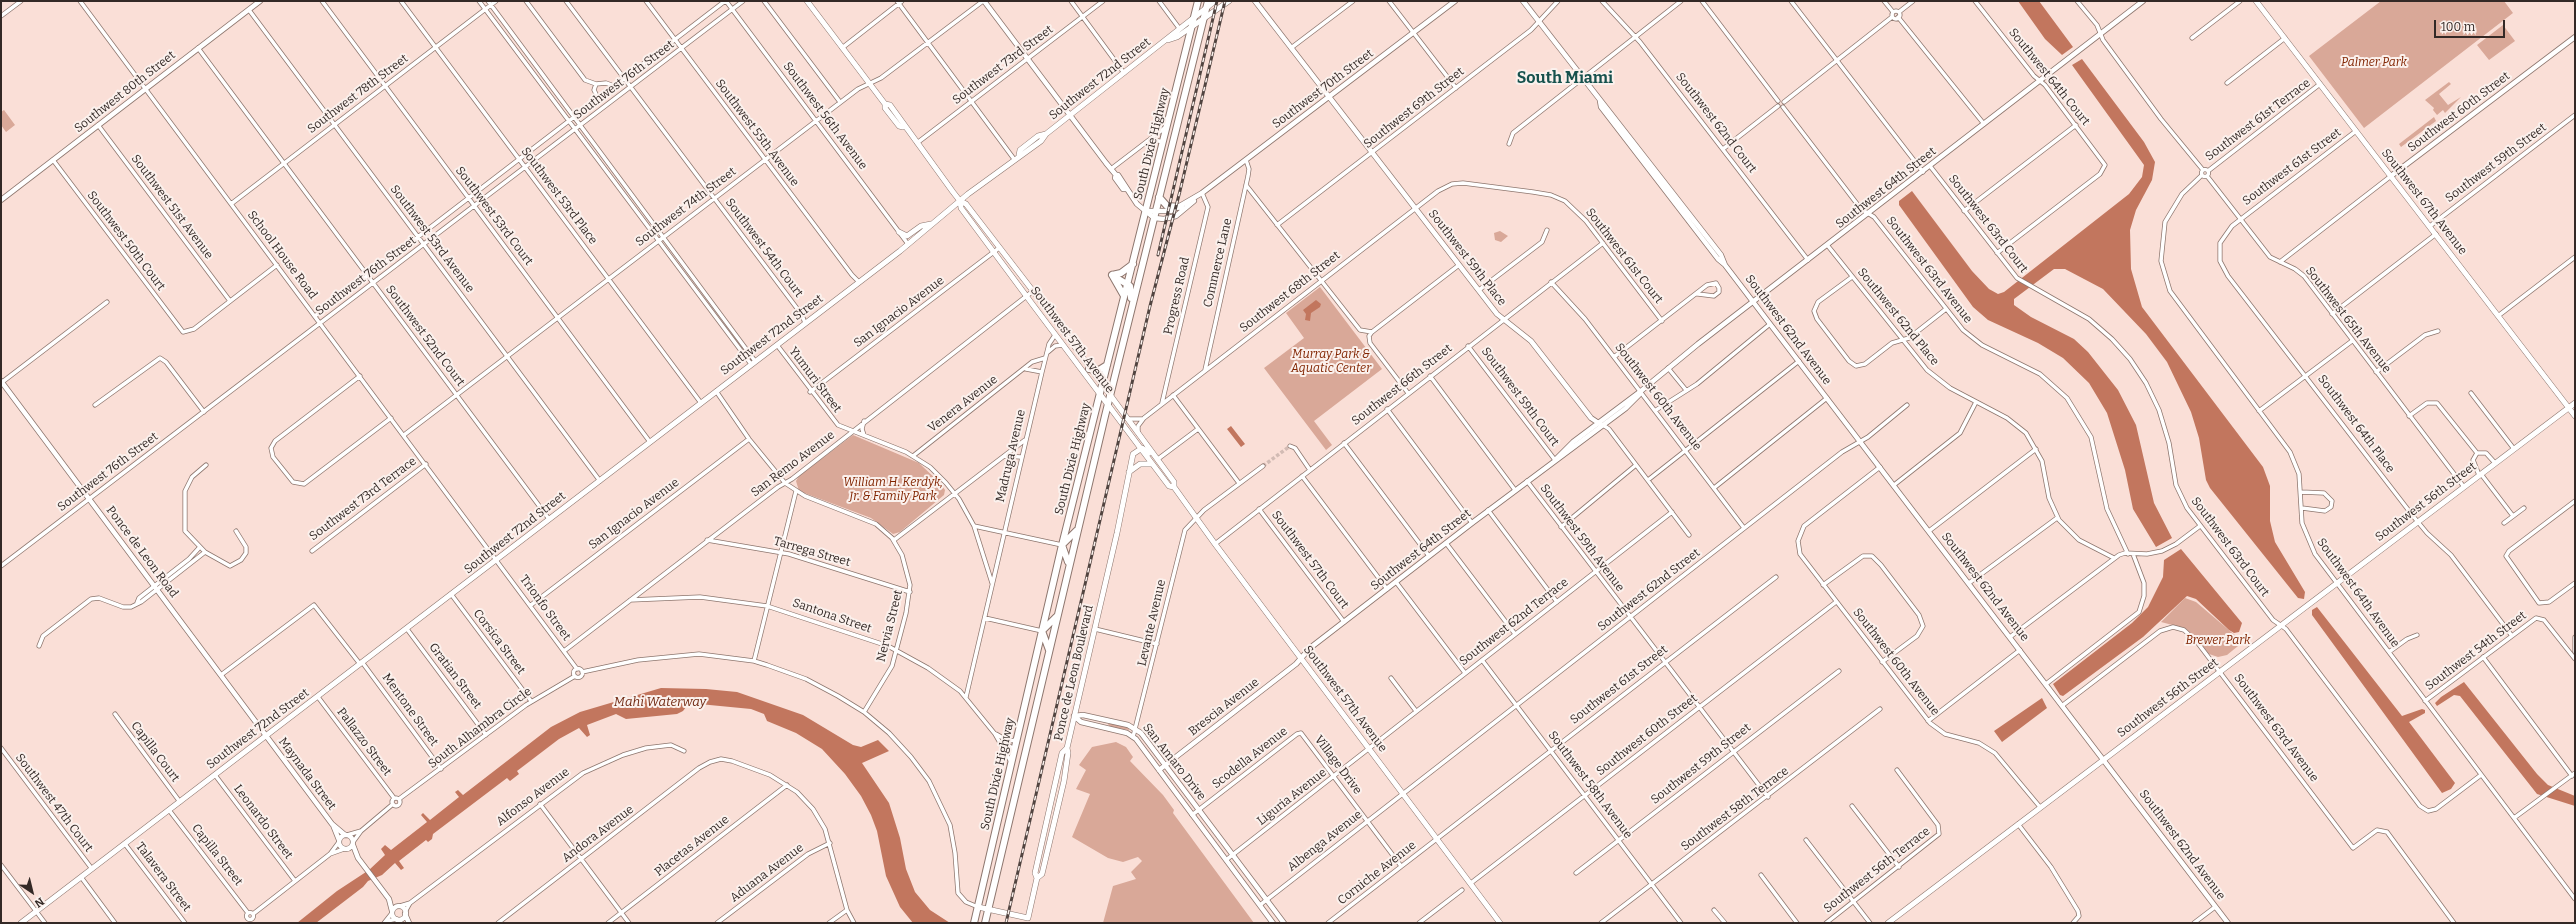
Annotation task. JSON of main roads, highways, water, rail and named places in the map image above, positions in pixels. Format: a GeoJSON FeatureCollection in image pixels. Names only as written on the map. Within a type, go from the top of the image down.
{"type":"FeatureCollection","features":[{"type":"Feature","properties":{"kind":"highway","name":"South Dixie Highway"},"geometry":{"type":"LineString","coordinates":[[974,923],[1062,546],[1198,1]]}},
{"type":"Feature","properties":{"kind":"highway","name":"South Dixie Highway"},"geometry":{"type":"LineString","coordinates":[[985,923],[1077,530],[1208,4]]}},
{"type":"Feature","properties":{"kind":"highway"},"geometry":{"type":"LineString","coordinates":[[1160,197],[1167,206],[1181,207]]}},
{"type":"Feature","properties":{"kind":"highway"},"geometry":{"type":"LineString","coordinates":[[1112,275],[1121,273],[1133,264]]}},
{"type":"Feature","properties":{"kind":"highway"},"geometry":{"type":"LineString","coordinates":[[1112,275],[1128,284],[1131,288],[1133,303]]}},
{"type":"Feature","properties":{"kind":"highway"},"geometry":{"type":"LineString","coordinates":[[1112,275],[1124,296]]}},
{"type":"Feature","properties":{"kind":"highway"},"geometry":{"type":"LineString","coordinates":[[1090,369],[1099,370],[1107,365]]}},
{"type":"Feature","properties":{"kind":"highway"},"geometry":{"type":"LineString","coordinates":[[1069,565],[1062,546],[1077,530]]}},
{"type":"Feature","properties":{"kind":"highway"},"geometry":{"type":"LineString","coordinates":[[1049,650],[1042,631],[1056,617]]}},
{"type":"Feature","properties":{"kind":"highway"},"geometry":{"type":"LineString","coordinates":[[1022,764],[1019,753],[1015,749],[1030,732]]}},
{"type":"Feature","properties":{"kind":"main road","name":"Southwest 57th Avenue"},"geometry":{"type":"LineString","coordinates":[[806,1],[885,104],[890,105],[903,123],[903,127],[916,144],[960,201],[966,204],[1057,322],[1102,386],[1174,482],[1174,487],[1215,544],[1500,923]]}},
{"type":"Feature","properties":{"kind":"main road","name":"Southwest 72nd Street"},"geometry":{"type":"LineString","coordinates":[[21,923],[807,322],[908,244],[1019,154],[1041,140],[1046,134],[1167,40],[1208,4],[1215,1]]}},
{"type":"Feature","properties":{"kind":"main road","name":"Southwest 72nd Street"},"geometry":{"type":"LineString","coordinates":[[1167,40],[1192,27],[1229,1]]}},
{"type":"Feature","properties":{"kind":"main road","name":"Southwest 67th Avenue"},"geometry":{"type":"LineString","coordinates":[[2256,1],[2575,416]]}},
{"type":"Feature","properties":{"kind":"main road","name":"Southwest 57th Avenue"},"geometry":{"type":"LineString","coordinates":[[960,201],[961,208],[993,252],[1152,464],[1169,486],[1174,487]]}},
{"type":"Feature","properties":{"kind":"main road"},"geometry":{"type":"LineString","coordinates":[[899,232],[907,236],[921,226],[932,224]]}},
{"type":"Feature","properties":{"kind":"main road"},"geometry":{"type":"LineString","coordinates":[[1057,322],[1056,335],[1072,344]]}},
{"type":"Feature","properties":{"kind":"main road","name":"Southwest 56th Street"},"geometry":{"type":"LineString","coordinates":[[1888,923],[2575,403]]}},
{"type":"Feature","properties":{"kind":"main road"},"geometry":{"type":"LineString","coordinates":[[1140,448],[1145,449],[1158,465],[1164,468]]}},
{"type":"Feature","properties":{"kind":"main road","name":"Ponce de Leon Boulevard"},"geometry":{"type":"LineString","coordinates":[[1028,921],[1037,878],[1035,873],[1062,753],[1067,748],[1133,454],[1140,448]]}},
{"type":"Feature","properties":{"kind":"main road"},"geometry":{"type":"LineString","coordinates":[[1129,472],[1140,464],[1152,464]]}},
{"type":"Feature","properties":{"kind":"main road"},"geometry":{"type":"LineString","coordinates":[[978,907],[1028,921]]}},
{"type":"Feature","properties":{"kind":"water"},"geometry":{"type":"Polygon","coordinates":[[[2018,1],[2039,1],[2073,47],[2062,55],[2045,39],[2018,1]]]}},
{"type":"Feature","properties":{"kind":"water"},"geometry":{"type":"Polygon","coordinates":[[[2082,59],[2144,142],[2155,162],[2152,180],[2136,210],[2130,230],[2131,269],[2142,307],[2263,467],[2270,486],[2270,521],[2275,542],[2305,592],[2304,599],[2298,598],[2210,488],[2206,480],[2199,438],[2191,412],[2167,362],[2146,334],[2103,289],[2065,269],[2054,269],[2014,299],[2014,305],[2031,317],[2074,339],[2088,352],[2118,390],[2136,425],[2154,503],[2172,538],[2156,547],[2133,509],[2125,470],[2107,413],[2089,383],[2063,358],[2038,343],[1988,320],[1973,307],[1899,205],[1899,201],[1912,191],[1972,271],[1989,289],[1998,294],[2004,292],[2129,194],[2142,177],[2144,165],[2072,65],[2082,59]]]}},
{"type":"Feature","properties":{"kind":"water"},"geometry":{"type":"Polygon","coordinates":[[[1316,300],[1321,304],[1320,307],[1311,313],[1310,321],[1305,320],[1306,314],[1303,310],[1316,300]]]}},
{"type":"Feature","properties":{"kind":"water"},"geometry":{"type":"Polygon","coordinates":[[[1231,426],[1245,444],[1241,447],[1227,429],[1231,426]]]}},
{"type":"Feature","properties":{"kind":"water"},"geometry":{"type":"Polygon","coordinates":[[[2181,549],[2242,623],[2239,632],[2234,633],[2229,630],[2196,599],[2187,596],[2143,637],[2063,696],[2060,695],[2053,684],[2132,623],[2148,607],[2163,577],[2164,560],[2181,549]]]}},
{"type":"Feature","properties":{"kind":"water"},"geometry":{"type":"Polygon","coordinates":[[[2317,607],[2402,716],[2422,709],[2425,710],[2425,713],[2409,722],[2455,783],[2451,789],[2442,793],[2312,615],[2312,610],[2317,607]]]}},
{"type":"Feature","properties":{"kind":"water"},"geometry":{"type":"Polygon","coordinates":[[[2464,682],[2537,774],[2548,785],[2575,796],[2575,806],[2537,794],[2460,696],[2454,695],[2437,706],[2435,703],[2441,697],[2464,682]]]}},
{"type":"Feature","properties":{"kind":"water","name":"Mahi Waterway"},"geometry":{"type":"Polygon","coordinates":[[[661,688],[706,689],[737,692],[803,715],[853,745],[861,747],[878,740],[889,751],[862,763],[889,803],[900,838],[906,869],[915,892],[930,910],[950,923],[913,923],[900,907],[886,876],[877,831],[871,815],[861,796],[845,774],[822,749],[796,733],[767,721],[764,714],[751,709],[689,703],[683,711],[677,714],[626,719],[616,714],[587,725],[590,735],[587,737],[579,728],[559,739],[517,771],[519,774],[510,781],[507,778],[433,834],[432,839],[428,842],[426,840],[399,861],[404,868],[401,870],[395,863],[382,875],[368,881],[363,887],[316,923],[297,923],[337,891],[369,870],[385,855],[381,849],[385,845],[391,850],[427,822],[421,815],[423,813],[430,820],[459,797],[455,792],[458,790],[463,795],[551,727],[580,712],[661,688]]]}},
{"type":"Feature","properties":{"kind":"water"},"geometry":{"type":"Polygon","coordinates":[[[2042,698],[2047,708],[2002,742],[1994,731],[2042,698]]]}},
{"type":"Feature","properties":{"kind":"tunnel"},"geometry":{"type":"LineString","coordinates":[[1263,466],[1290,446]]}},
{"type":"Feature","properties":{"kind":"railway"},"geometry":{"type":"LineString","coordinates":[[1158,255],[1217,1]]}},
{"type":"Feature","properties":{"kind":"railway"},"geometry":{"type":"LineString","coordinates":[[1006,923],[1150,306],[1180,191],[1225,1]]}},
{"type":"Feature","properties":{"kind":"district","name":"South Miami"},"geometry":{"type":"Point","coordinates":[1565,79]}},
{"type":"Feature","properties":{"kind":"park label","name":"Palmer Park"},"geometry":{"type":"Point","coordinates":[2374,63]}},
{"type":"Feature","properties":{"kind":"park label","name":"Murray Park & Aquatic Center"},"geometry":{"type":"Point","coordinates":[1331,362]}},
{"type":"Feature","properties":{"kind":"park label","name":"William H. Kerdyk, Jr. & Family Park"},"geometry":{"type":"Point","coordinates":[893,490]}},
{"type":"Feature","properties":{"kind":"park label","name":"Brewer Park"},"geometry":{"type":"Point","coordinates":[2218,641]}}]}
